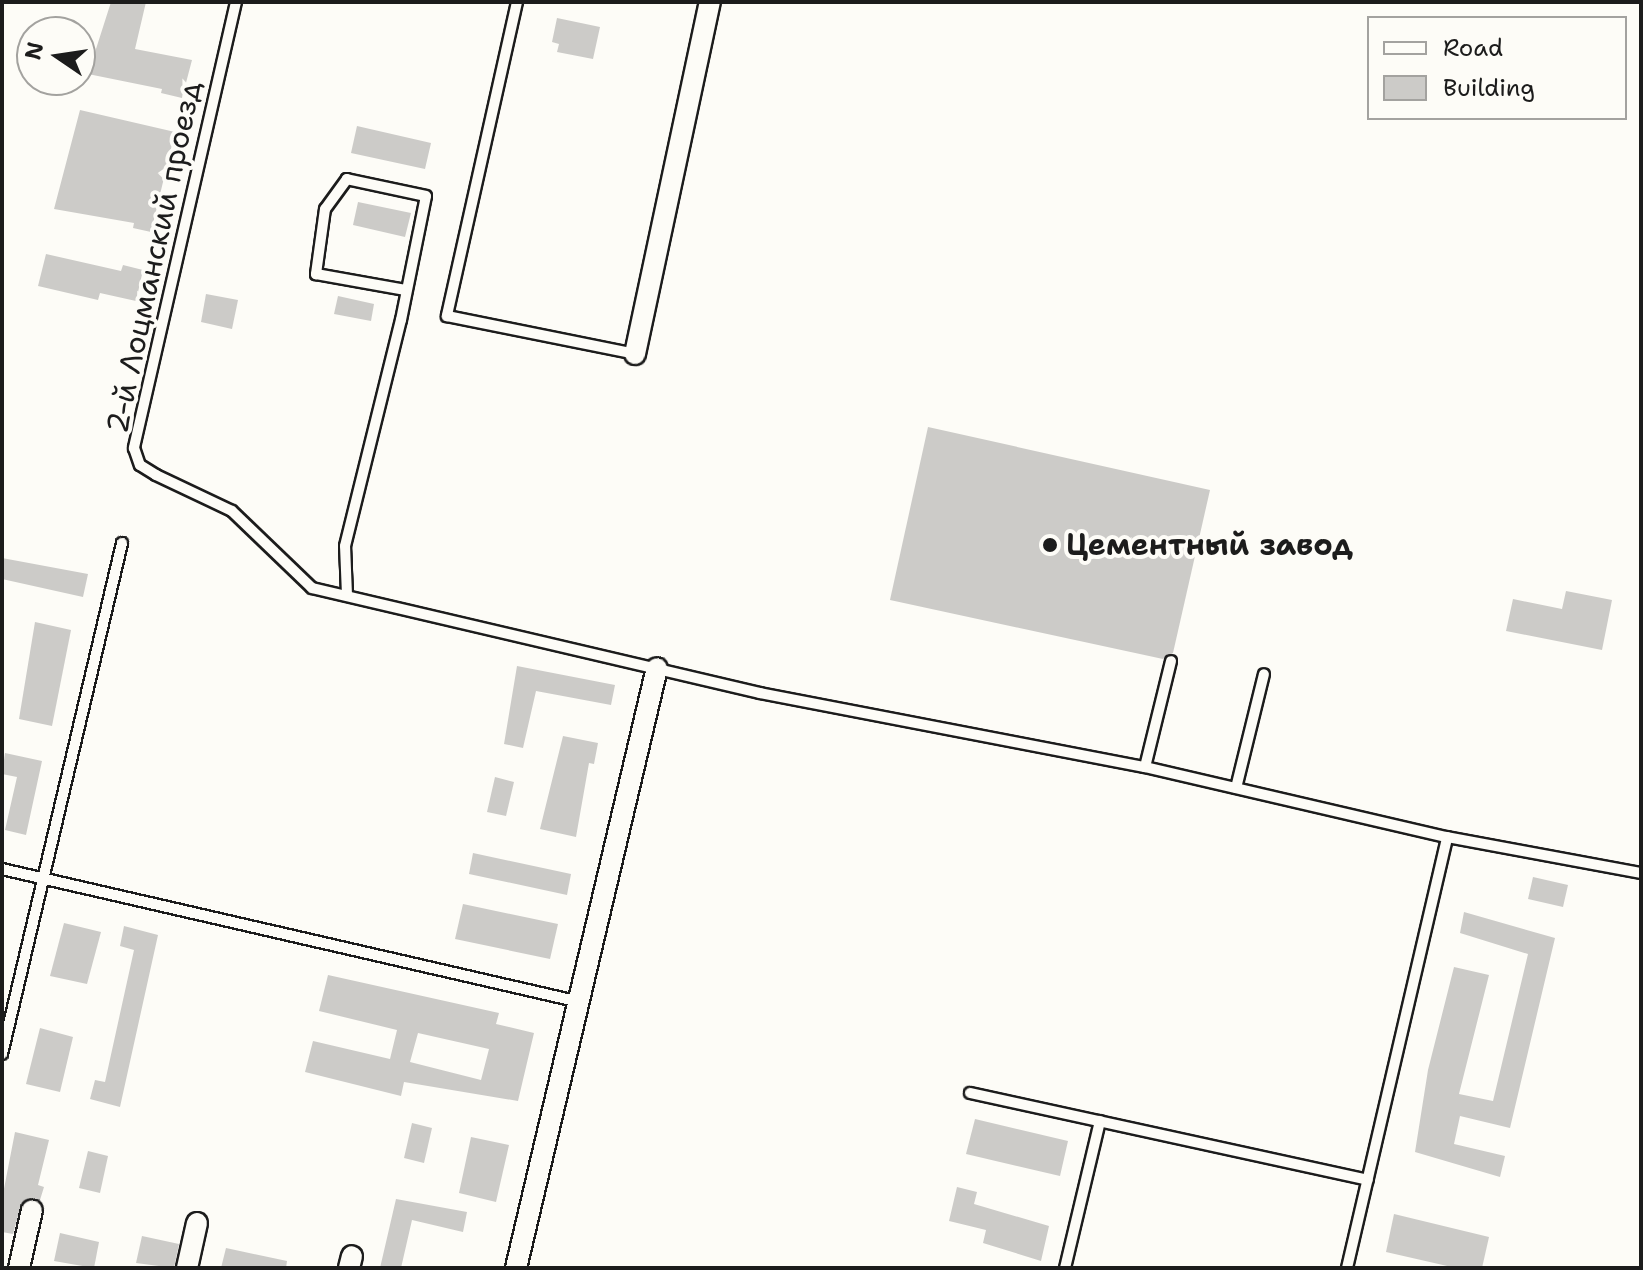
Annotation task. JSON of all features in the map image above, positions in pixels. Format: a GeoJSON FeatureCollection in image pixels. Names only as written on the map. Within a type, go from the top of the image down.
{"type":"FeatureCollection","features":[{"type":"Feature","properties":{"kind":"street"},"geometry":{"type":"LineString","coordinates":[[635,354],[710,2]]}},
{"type":"Feature","properties":{"kind":"street"},"geometry":{"type":"LineString","coordinates":[[516,1268],[657,668]]}},
{"type":"Feature","properties":{"kind":"street"},"geometry":{"type":"LineString","coordinates":[[19,1268],[32,1210]]}},
{"type":"Feature","properties":{"kind":"street"},"geometry":{"type":"LineString","coordinates":[[187,1268],[197,1223]]}},
{"type":"Feature","properties":{"kind":"lane","name":"2-й Лоцманский проезд"},"geometry":{"type":"LineString","coordinates":[[236,2],[134,448],[140,465],[232,511],[312,588],[657,668],[1145,767],[1447,837],[1641,873]]}},
{"type":"Feature","properties":{"kind":"lane"},"geometry":{"type":"LineString","coordinates":[[517,2],[447,316],[635,354]]}},
{"type":"Feature","properties":{"kind":"lane"},"geometry":{"type":"LineString","coordinates":[[347,595],[345,546],[406,290],[426,196],[347,179],[325,209],[316,274],[406,290]]}},
{"type":"Feature","properties":{"kind":"lane"},"geometry":{"type":"LineString","coordinates":[[2,1054],[122,543]]}},
{"type":"Feature","properties":{"kind":"lane"},"geometry":{"type":"LineString","coordinates":[[1145,767],[1171,661]]}},
{"type":"Feature","properties":{"kind":"lane"},"geometry":{"type":"LineString","coordinates":[[1236,788],[1264,674]]}},
{"type":"Feature","properties":{"kind":"lane"},"geometry":{"type":"LineString","coordinates":[[1347,1268],[1447,837]]}},
{"type":"Feature","properties":{"kind":"lane"},"geometry":{"type":"LineString","coordinates":[[2,869],[580,1002]]}},
{"type":"Feature","properties":{"kind":"lane"},"geometry":{"type":"LineString","coordinates":[[970,1093],[1368,1180]]}},
{"type":"Feature","properties":{"kind":"lane"},"geometry":{"type":"LineString","coordinates":[[1065,1268],[1100,1121]]}},
{"type":"Feature","properties":{"kind":"building"},"geometry":{"type":"Polygon","coordinates":[[[111,2],[146,2],[135,49],[192,60],[182,98],[161,93],[162,89],[96,76],[96,49],[111,2]]]}},
{"type":"Feature","properties":{"kind":"building"},"geometry":{"type":"Polygon","coordinates":[[[557,18],[600,27],[593,59],[557,52],[559,44],[552,42],[557,18]]]}},
{"type":"Feature","properties":{"kind":"building"},"geometry":{"type":"Polygon","coordinates":[[[80,110],[175,132],[151,232],[133,228],[134,223],[54,209],[80,110]]]}},
{"type":"Feature","properties":{"kind":"building"},"geometry":{"type":"Polygon","coordinates":[[[357,126],[431,143],[425,169],[351,153],[357,126]]]}},
{"type":"Feature","properties":{"kind":"building"},"geometry":{"type":"Polygon","coordinates":[[[358,202],[411,213],[405,237],[353,225],[358,202]]]}},
{"type":"Feature","properties":{"kind":"building"},"geometry":{"type":"Polygon","coordinates":[[[46,254],[121,271],[123,265],[143,270],[136,301],[100,293],[98,300],[38,286],[46,254]]]}},
{"type":"Feature","properties":{"kind":"building"},"geometry":{"type":"Polygon","coordinates":[[[206,294],[238,300],[232,329],[201,322],[206,294]]]}},
{"type":"Feature","properties":{"kind":"building"},"geometry":{"type":"Polygon","coordinates":[[[338,296],[374,304],[371,321],[334,314],[338,296]]]}},
{"type":"Feature","properties":{"kind":"building","name":"Цементный завод"},"geometry":{"type":"Polygon","coordinates":[[[928,427],[1210,490],[1173,653],[1163,659],[890,600],[928,427]]]}},
{"type":"Feature","properties":{"kind":"building"},"geometry":{"type":"Polygon","coordinates":[[[2,558],[88,574],[83,597],[2,579],[2,558]]]}},
{"type":"Feature","properties":{"kind":"building"},"geometry":{"type":"Polygon","coordinates":[[[1566,591],[1612,600],[1602,650],[1506,631],[1513,599],[1562,609],[1566,591]]]}},
{"type":"Feature","properties":{"kind":"building"},"geometry":{"type":"Polygon","coordinates":[[[35,622],[71,630],[52,726],[19,719],[35,622]]]}},
{"type":"Feature","properties":{"kind":"building"},"geometry":{"type":"Polygon","coordinates":[[[517,666],[615,685],[611,705],[536,691],[523,748],[504,744],[517,666]]]}},
{"type":"Feature","properties":{"kind":"building"},"geometry":{"type":"Polygon","coordinates":[[[563,736],[598,743],[594,764],[589,763],[576,837],[540,829],[563,736]]]}},
{"type":"Feature","properties":{"kind":"building"},"geometry":{"type":"Polygon","coordinates":[[[5,753],[42,761],[26,835],[5,830],[17,777],[2,774],[5,753]]]}},
{"type":"Feature","properties":{"kind":"building"},"geometry":{"type":"Polygon","coordinates":[[[495,777],[514,782],[506,816],[487,812],[495,777]]]}},
{"type":"Feature","properties":{"kind":"building"},"geometry":{"type":"Polygon","coordinates":[[[473,853],[571,874],[567,895],[469,874],[473,853]]]}},
{"type":"Feature","properties":{"kind":"building"},"geometry":{"type":"Polygon","coordinates":[[[1533,877],[1568,885],[1563,907],[1528,899],[1533,877]]]}},
{"type":"Feature","properties":{"kind":"building"},"geometry":{"type":"Polygon","coordinates":[[[463,904],[558,924],[550,959],[455,939],[463,904]]]}},
{"type":"Feature","properties":{"kind":"building"},"geometry":{"type":"Polygon","coordinates":[[[1464,912],[1555,938],[1510,1128],[1460,1116],[1454,1144],[1505,1156],[1500,1177],[1415,1152],[1428,1070],[1454,967],[1489,975],[1459,1094],[1493,1101],[1528,954],[1460,933],[1464,912]]]}},
{"type":"Feature","properties":{"kind":"building"},"geometry":{"type":"Polygon","coordinates":[[[64,923],[101,932],[87,984],[50,976],[64,923]]]}},
{"type":"Feature","properties":{"kind":"building"},"geometry":{"type":"Polygon","coordinates":[[[124,926],[158,935],[120,1107],[90,1099],[95,1080],[105,1082],[134,950],[120,946],[124,926]]]}},
{"type":"Feature","properties":{"kind":"building"},"geometry":{"type":"Polygon","coordinates":[[[328,975],[499,1013],[496,1024],[534,1033],[518,1101],[404,1082],[401,1096],[305,1072],[313,1041],[390,1059],[397,1030],[319,1011],[328,975]],[[418,1033],[410,1062],[481,1080],[489,1049],[418,1033]]]}},
{"type":"Feature","properties":{"kind":"building"},"geometry":{"type":"Polygon","coordinates":[[[40,1028],[73,1037],[60,1092],[26,1084],[40,1028]]]}},
{"type":"Feature","properties":{"kind":"building"},"geometry":{"type":"Polygon","coordinates":[[[975,1119],[1068,1141],[1060,1176],[966,1154],[975,1119]]]}},
{"type":"Feature","properties":{"kind":"building"},"geometry":{"type":"Polygon","coordinates":[[[412,1123],[432,1128],[424,1163],[404,1158],[412,1123]]]}},
{"type":"Feature","properties":{"kind":"building"},"geometry":{"type":"Polygon","coordinates":[[[15,1132],[49,1140],[38,1185],[44,1187],[40,1200],[22,1202],[13,1234],[2,1232],[2,1199],[15,1132]]]}},
{"type":"Feature","properties":{"kind":"building"},"geometry":{"type":"Polygon","coordinates":[[[471,1137],[509,1145],[496,1202],[459,1193],[471,1137]]]}},
{"type":"Feature","properties":{"kind":"building"},"geometry":{"type":"Polygon","coordinates":[[[88,1151],[108,1156],[100,1193],[79,1188],[88,1151]]]}},
{"type":"Feature","properties":{"kind":"building"},"geometry":{"type":"Polygon","coordinates":[[[957,1187],[977,1192],[974,1204],[1049,1226],[1041,1261],[983,1243],[986,1230],[949,1221],[957,1187]]]}},
{"type":"Feature","properties":{"kind":"building"},"geometry":{"type":"Polygon","coordinates":[[[396,1199],[467,1212],[463,1232],[412,1220],[401,1268],[380,1268],[396,1199]]]}},
{"type":"Feature","properties":{"kind":"building"},"geometry":{"type":"Polygon","coordinates":[[[1394,1214],[1489,1237],[1482,1268],[1456,1268],[1386,1252],[1394,1214]]]}},
{"type":"Feature","properties":{"kind":"building"},"geometry":{"type":"Polygon","coordinates":[[[60,1233],[99,1242],[94,1268],[54,1261],[60,1233]]]}},
{"type":"Feature","properties":{"kind":"building"},"geometry":{"type":"Polygon","coordinates":[[[142,1236],[179,1244],[174,1268],[136,1263],[142,1236]]]}},
{"type":"Feature","properties":{"kind":"building"},"geometry":{"type":"Polygon","coordinates":[[[226,1248],[287,1261],[286,1268],[221,1268],[226,1248]]]}},
{"type":"Feature","properties":{"kind":"place","name":"Цементный завод"},"geometry":{"type":"Point","coordinates":[1050,545]}}]}
